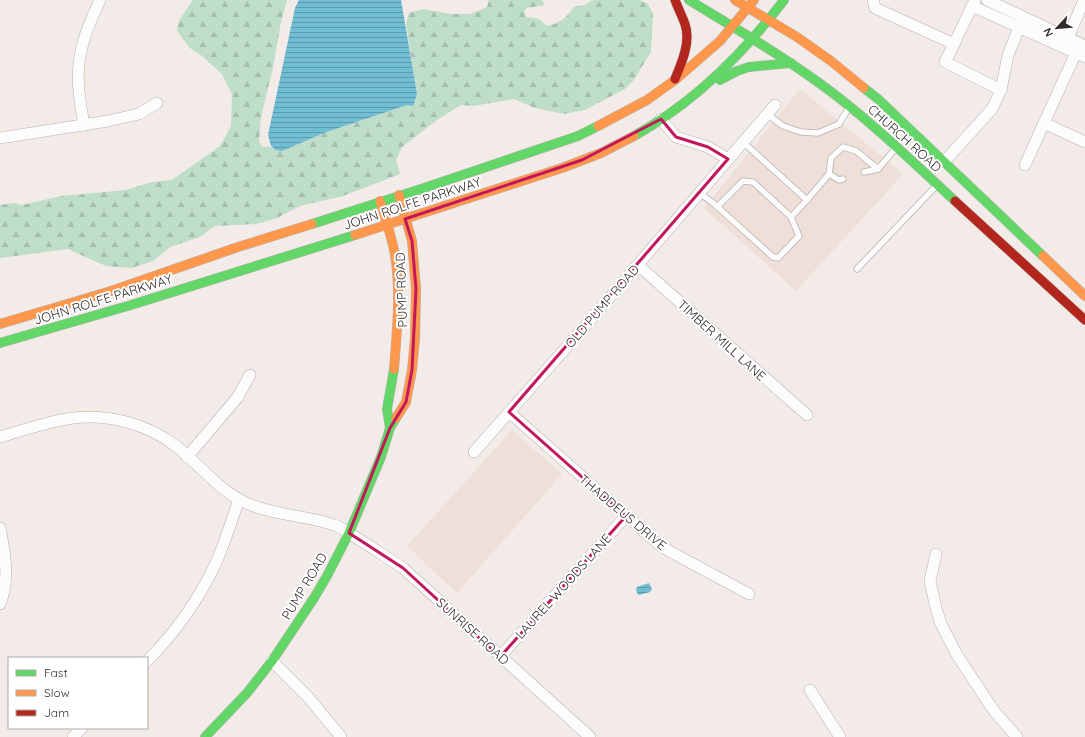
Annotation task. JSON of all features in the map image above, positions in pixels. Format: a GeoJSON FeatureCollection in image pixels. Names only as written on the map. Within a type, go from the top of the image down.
{"type":"FeatureCollection","features":[{"type":"Feature","properties":{"kind":"main road"},"geometry":{"type":"LineString","coordinates":[[675,0],[685,24],[687,36],[683,60],[675,80]]}},
{"type":"Feature","properties":{"kind":"main road","name":"CHURCH ROAD"},"geometry":{"type":"LineString","coordinates":[[689,0],[791,63],[850,107],[1085,320]]}},
{"type":"Feature","properties":{"kind":"main road","name":"CHURCH ROAD"},"geometry":{"type":"LineString","coordinates":[[735,0],[751,4],[768,20],[796,37],[848,74],[896,115],[1085,296]]}},
{"type":"Feature","properties":{"kind":"main road","name":"JOHN ROLFE PARKWAY"},"geometry":{"type":"LineString","coordinates":[[0,343],[175,291],[405,219],[582,160],[613,147],[661,119],[702,89],[754,39],[784,0]]}},
{"type":"Feature","properties":{"kind":"main road","name":"JOHN ROLFE PARKWAY"},"geometry":{"type":"LineString","coordinates":[[0,324],[111,291],[238,247],[524,155],[578,136],[626,112],[675,80],[720,41],[751,4]]}},
{"type":"Feature","properties":{"kind":"main road"},"geometry":{"type":"LineString","coordinates":[[702,89],[743,69],[768,64],[791,63]]}},
{"type":"Feature","properties":{"kind":"main road","name":"PUMP ROAD"},"geometry":{"type":"LineString","coordinates":[[205,737],[248,693],[272,661],[314,598],[349,533],[376,470],[390,428],[406,402],[412,370],[415,339],[416,289],[412,241],[399,195]]}},
{"type":"Feature","properties":{"kind":"main road","name":"PUMP ROAD"},"geometry":{"type":"LineString","coordinates":[[380,201],[395,254],[398,294],[397,334],[393,380],[387,409],[390,428]]}},
{"type":"Feature","properties":{"kind":"street"},"geometry":{"type":"LineString","coordinates":[[84,125],[79,92],[79,62],[86,34],[100,0]]}},
{"type":"Feature","properties":{"kind":"street"},"geometry":{"type":"LineString","coordinates":[[873,0],[875,8],[954,44]]}},
{"type":"Feature","properties":{"kind":"street"},"geometry":{"type":"LineString","coordinates":[[987,0],[1021,22]]}},
{"type":"Feature","properties":{"kind":"street"},"geometry":{"type":"LineString","coordinates":[[1066,43],[1084,0]]}},
{"type":"Feature","properties":{"kind":"street"},"geometry":{"type":"LineString","coordinates":[[1001,90],[946,62],[974,3],[1021,22],[1081,50],[1044,123],[1025,165]]}},
{"type":"Feature","properties":{"kind":"street"},"geometry":{"type":"LineString","coordinates":[[944,162],[992,109],[1001,90],[1008,55],[1021,22]]}},
{"type":"Feature","properties":{"kind":"street"},"geometry":{"type":"LineString","coordinates":[[0,138],[84,125],[139,114],[157,103]]}},
{"type":"Feature","properties":{"kind":"street","name":"OLD PUMP ROAD"},"geometry":{"type":"LineString","coordinates":[[474,452],[638,265],[775,105]]}},
{"type":"Feature","properties":{"kind":"street"},"geometry":{"type":"LineString","coordinates":[[661,119],[676,137],[708,147],[728,159]]}},
{"type":"Feature","properties":{"kind":"street"},"geometry":{"type":"LineString","coordinates":[[1044,123],[1085,142]]}},
{"type":"Feature","properties":{"kind":"street","name":"TIMBER MILL LANE"},"geometry":{"type":"LineString","coordinates":[[638,265],[807,415]]}},
{"type":"Feature","properties":{"kind":"street"},"geometry":{"type":"LineString","coordinates":[[187,457],[237,398],[250,375]]}},
{"type":"Feature","properties":{"kind":"street","name":"THADDEUS DRIVE"},"geometry":{"type":"LineString","coordinates":[[509,412],[626,516],[669,551],[749,594]]}},
{"type":"Feature","properties":{"kind":"street","name":"SUNRISE ROAD"},"geometry":{"type":"LineString","coordinates":[[0,437],[73,418],[95,417],[130,423],[157,434],[176,446],[217,484],[239,499],[265,510],[336,526],[403,568],[590,737]]}},
{"type":"Feature","properties":{"kind":"street"},"geometry":{"type":"LineString","coordinates":[[148,660],[177,627],[203,589],[219,556],[239,499]]}},
{"type":"Feature","properties":{"kind":"street","name":"LAUREL WOODS LANE"},"geometry":{"type":"LineString","coordinates":[[500,657],[626,516]]}},
{"type":"Feature","properties":{"kind":"street"},"geometry":{"type":"LineString","coordinates":[[0,528],[6,556],[5,584],[0,604]]}},
{"type":"Feature","properties":{"kind":"street"},"geometry":{"type":"LineString","coordinates":[[936,554],[930,581],[941,624],[957,655],[994,711],[1017,737]]}},
{"type":"Feature","properties":{"kind":"street"},"geometry":{"type":"LineString","coordinates":[[272,661],[308,697],[340,737]]}},
{"type":"Feature","properties":{"kind":"street"},"geometry":{"type":"LineString","coordinates":[[810,690],[840,737]]}},
{"type":"Feature","properties":{"kind":"street"},"geometry":{"type":"LineString","coordinates":[[73,737],[81,729]]}},
{"type":"Feature","properties":{"kind":"lane"},"geometry":{"type":"LineString","coordinates":[[767,114],[783,126],[801,132],[818,133],[839,124],[850,107]]}},
{"type":"Feature","properties":{"kind":"lane"},"geometry":{"type":"LineString","coordinates":[[743,142],[807,200]]}},
{"type":"Feature","properties":{"kind":"lane"},"geometry":{"type":"LineString","coordinates":[[791,216],[829,174],[831,158],[843,147],[856,151],[878,169]]}},
{"type":"Feature","properties":{"kind":"lane"},"geometry":{"type":"LineString","coordinates":[[864,172],[878,169],[896,148]]}},
{"type":"Feature","properties":{"kind":"lane"},"geometry":{"type":"LineString","coordinates":[[829,174],[839,180],[843,179]]}},
{"type":"Feature","properties":{"kind":"lane"},"geometry":{"type":"LineString","coordinates":[[699,193],[773,257],[778,258],[799,236],[791,216],[753,182],[742,181],[717,207]]}},
{"type":"Feature","properties":{"kind":"lane"},"geometry":{"type":"LineString","coordinates":[[857,269],[937,185]]}},
{"type":"Feature","properties":{"kind":"highlighted area"},"geometry":{"type":"Polygon","coordinates":[[[661,119],[676,137],[708,147],[728,159],[509,412],[626,516],[500,657],[403,568],[349,533],[390,428],[406,402],[412,370],[416,289],[412,241],[405,219],[582,160],[661,119]]]}},
{"type":"Feature","properties":{"kind":"shaded area"},"geometry":{"type":"Polygon","coordinates":[[[800,89],[903,174],[796,291],[704,208],[800,89]]]}},
{"type":"Feature","properties":{"kind":"shaded area"},"geometry":{"type":"Polygon","coordinates":[[[512,430],[562,474],[457,593],[407,546],[512,430]]]}},
{"type":"Feature","properties":{"kind":"green space"},"geometry":{"type":"Polygon","coordinates":[[[193,0],[287,0],[261,117],[259,141],[263,147],[271,147],[282,151],[324,133],[407,105],[413,106],[417,94],[406,24],[409,13],[423,9],[451,14],[470,14],[487,7],[489,0],[542,0],[545,5],[527,8],[524,11],[526,17],[539,19],[547,26],[563,20],[574,7],[584,5],[593,0],[640,0],[648,4],[653,14],[651,52],[633,81],[625,89],[585,110],[564,114],[535,108],[514,99],[473,106],[461,105],[437,120],[402,147],[396,160],[400,174],[343,196],[300,206],[277,218],[256,224],[215,226],[200,237],[170,247],[153,261],[131,268],[106,266],[68,249],[0,258],[0,205],[15,203],[21,205],[62,196],[126,190],[152,182],[172,180],[220,146],[231,126],[232,94],[222,74],[202,56],[190,48],[177,31],[179,20],[193,0]]]}},
{"type":"Feature","properties":{"kind":"water"},"geometry":{"type":"Polygon","coordinates":[[[299,0],[401,0],[417,94],[413,106],[407,105],[324,133],[282,151],[276,150],[271,146],[268,135],[295,8],[299,0]]]}},
{"type":"Feature","properties":{"kind":"water"},"geometry":{"type":"Polygon","coordinates":[[[649,583],[652,589],[650,592],[639,595],[637,593],[637,587],[649,583]]]}},
{"type":"Feature","properties":{"kind":"traffic: fast"},"geometry":{"type":"LineString","coordinates":[[689,0],[817,81],[881,133],[955,201]]}},
{"type":"Feature","properties":{"kind":"traffic: fast"},"geometry":{"type":"LineString","coordinates":[[634,136],[677,108],[716,76],[752,39],[784,0]]}},
{"type":"Feature","properties":{"kind":"traffic: fast"},"geometry":{"type":"LineString","coordinates":[[720,80],[737,71],[749,67],[791,63]]}},
{"type":"Feature","properties":{"kind":"traffic: fast"},"geometry":{"type":"LineString","coordinates":[[864,88],[878,99],[1043,256]]}},
{"type":"Feature","properties":{"kind":"traffic: fast"},"geometry":{"type":"LineString","coordinates":[[312,224],[578,136],[598,126]]}},
{"type":"Feature","properties":{"kind":"traffic: fast"},"geometry":{"type":"LineString","coordinates":[[0,343],[131,305],[355,235]]}},
{"type":"Feature","properties":{"kind":"traffic: fast"},"geometry":{"type":"LineString","coordinates":[[390,428],[387,409],[394,369]]}},
{"type":"Feature","properties":{"kind":"traffic: fast"},"geometry":{"type":"LineString","coordinates":[[205,737],[247,693],[272,661],[314,598],[349,533],[381,457],[390,428],[396,418]]}},
{"type":"Feature","properties":{"kind":"traffic: slow"},"geometry":{"type":"LineString","coordinates":[[735,0],[797,37],[831,61],[864,88]]}},
{"type":"Feature","properties":{"kind":"traffic: slow"},"geometry":{"type":"LineString","coordinates":[[598,126],[647,100],[675,80],[720,41],[754,0]]}},
{"type":"Feature","properties":{"kind":"traffic: slow"},"geometry":{"type":"LineString","coordinates":[[355,235],[562,168],[601,153],[634,136]]}},
{"type":"Feature","properties":{"kind":"traffic: slow"},"geometry":{"type":"LineString","coordinates":[[396,418],[406,402],[412,370],[415,339],[416,289],[412,241],[399,195]]}},
{"type":"Feature","properties":{"kind":"traffic: slow"},"geometry":{"type":"LineString","coordinates":[[380,201],[392,241],[397,269],[398,312],[394,369]]}},
{"type":"Feature","properties":{"kind":"traffic: slow"},"geometry":{"type":"LineString","coordinates":[[0,324],[111,291],[238,247],[312,224]]}},
{"type":"Feature","properties":{"kind":"traffic: slow"},"geometry":{"type":"LineString","coordinates":[[1043,256],[1085,296]]}},
{"type":"Feature","properties":{"kind":"traffic: jam"},"geometry":{"type":"LineString","coordinates":[[675,0],[687,31],[685,52],[675,79]]}},
{"type":"Feature","properties":{"kind":"traffic: jam"},"geometry":{"type":"LineString","coordinates":[[955,201],[1085,320]]}}]}
